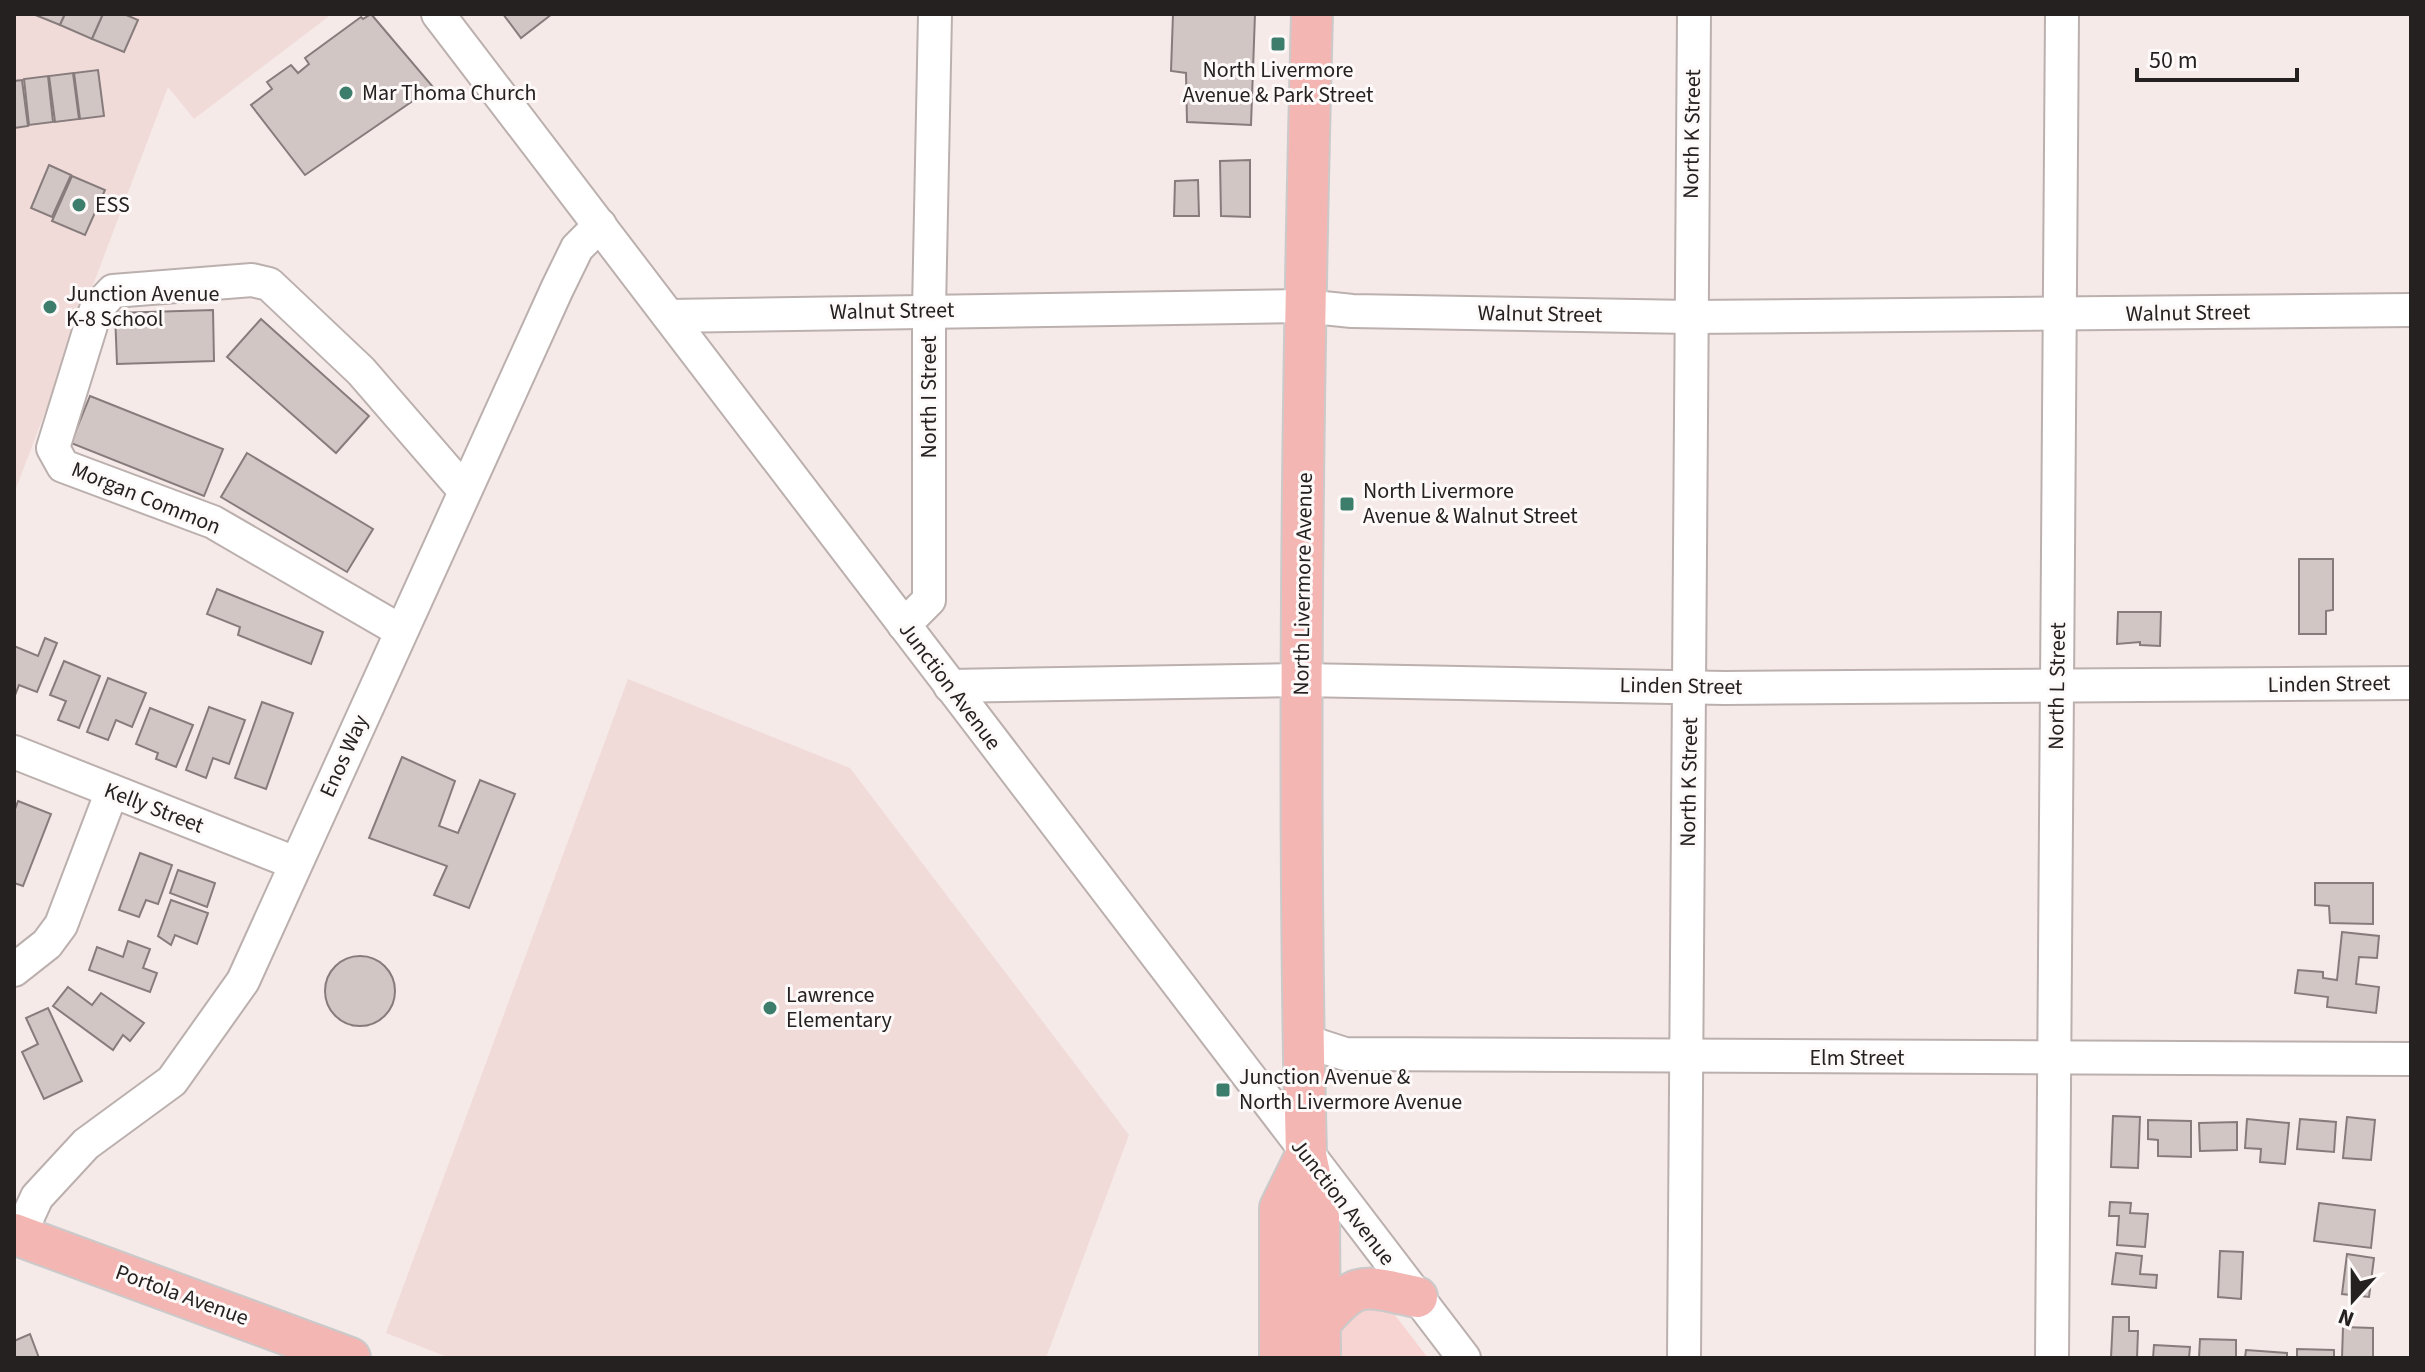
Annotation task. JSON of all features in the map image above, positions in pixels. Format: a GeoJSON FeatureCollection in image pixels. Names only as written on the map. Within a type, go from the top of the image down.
{"type":"FeatureCollection","features":[{"type":"Feature","properties":{"kind":"main road","name":"North Livermore Avenue"},"geometry":{"type":"LineString","coordinates":[[1312,14],[1304,306],[1301,680],[1306,1155],[1319,1217],[1320,1340]]}},
{"type":"Feature","properties":{"kind":"main road","name":"North Livermore Avenue"},"geometry":{"type":"LineString","coordinates":[[1280,1358],[1280,1208],[1306,1155]]}},
{"type":"Feature","properties":{"kind":"main road","name":"Portola Avenue"},"geometry":{"type":"LineString","coordinates":[[16,1235],[350,1358]]}},
{"type":"Feature","properties":{"kind":"main road"},"geometry":{"type":"LineString","coordinates":[[1320,1340],[1342,1297],[1356,1289],[1370,1287],[1417,1297]]}},
{"type":"Feature","properties":{"kind":"street","name":"Junction Avenue"},"geometry":{"type":"LineString","coordinates":[[438,14],[1306,1155],[1464,1358]]}},
{"type":"Feature","properties":{"kind":"street","name":"North I Street"},"geometry":{"type":"LineString","coordinates":[[904,625],[929,600],[929,310],[935,14]]}},
{"type":"Feature","properties":{"kind":"street","name":"North K Street"},"geometry":{"type":"LineString","coordinates":[[1684,1358],[1694,14]]}},
{"type":"Feature","properties":{"kind":"street","name":"North L Street"},"geometry":{"type":"LineString","coordinates":[[2052,1358],[2062,14]]}},
{"type":"Feature","properties":{"kind":"street","name":"Enos Way"},"geometry":{"type":"LineString","coordinates":[[16,1235],[41,1192],[86,1144],[172,1081],[215,1025],[243,981],[464,490],[577,248],[600,225]]}},
{"type":"Feature","properties":{"kind":"street","name":"Morgan Common"},"geometry":{"type":"LineString","coordinates":[[401,631],[213,522],[63,466],[53,448],[96,309],[113,291],[252,280],[269,284],[361,371],[464,490]]}},
{"type":"Feature","properties":{"kind":"street","name":"Walnut Street"},"geometry":{"type":"LineString","coordinates":[[669,316],[1304,306],[1352,311],[1690,317],[2060,316],[2411,310]]}},
{"type":"Feature","properties":{"kind":"street","name":"Linden Street"},"geometry":{"type":"LineString","coordinates":[[950,686],[1301,680],[1690,687],[2411,683]]}},
{"type":"Feature","properties":{"kind":"street","name":"Kelly Street"},"geometry":{"type":"LineString","coordinates":[[14,752],[295,863]]}},
{"type":"Feature","properties":{"kind":"street"},"geometry":{"type":"LineString","coordinates":[[14,970],[47,944],[61,925],[112,791]]}},
{"type":"Feature","properties":{"kind":"street","name":"Elm Street"},"geometry":{"type":"LineString","coordinates":[[1305,1041],[1345,1054],[1686,1058],[2411,1059]]}},
{"type":"Feature","properties":{"kind":"shaded area","name":"Junction Avenue K-8 School"},"geometry":{"type":"Polygon","coordinates":[[[14,14],[332,14],[194,119],[168,87],[14,494],[14,14]]]}},
{"type":"Feature","properties":{"kind":"shaded area","name":"Lawrence Elementary"},"geometry":{"type":"Polygon","coordinates":[[[628,679],[850,768],[1129,1135],[1046,1358],[450,1358],[386,1333],[628,679]]]}},
{"type":"Feature","properties":{"kind":"shaded area"},"geometry":{"type":"Polygon","coordinates":[[[1367,1279],[1428,1358],[1336,1358],[1333,1300],[1367,1279]]]}},
{"type":"Feature","properties":{"kind":"building"},"geometry":{"type":"Polygon","coordinates":[[[33,14],[65,14],[60,25],[33,14]]]}},
{"type":"Feature","properties":{"kind":"building"},"geometry":{"type":"Polygon","coordinates":[[[65,14],[103,14],[92,39],[60,25],[65,14]]]}},
{"type":"Feature","properties":{"kind":"building"},"geometry":{"type":"Polygon","coordinates":[[[103,14],[124,14],[138,20],[124,52],[92,39],[103,14]]]}},
{"type":"Feature","properties":{"kind":"building","name":"Mar Thoma Church"},"geometry":{"type":"Polygon","coordinates":[[[371,14],[433,87],[305,175],[251,105],[272,89],[267,82],[291,65],[298,73],[309,64],[305,58],[361,17],[363,19],[371,14]]]}},
{"type":"Feature","properties":{"kind":"building"},"geometry":{"type":"Polygon","coordinates":[[[503,14],[552,14],[521,38],[503,14]]]}},
{"type":"Feature","properties":{"kind":"building"},"geometry":{"type":"Polygon","coordinates":[[[1173,14],[1255,14],[1251,125],[1187,122],[1186,73],[1171,71],[1173,14]]]}},
{"type":"Feature","properties":{"kind":"building"},"geometry":{"type":"Polygon","coordinates":[[[98,70],[104,116],[80,119],[74,73],[98,70]]]}},
{"type":"Feature","properties":{"kind":"building"},"geometry":{"type":"Polygon","coordinates":[[[73,73],[79,119],[55,122],[49,76],[73,73]]]}},
{"type":"Feature","properties":{"kind":"building"},"geometry":{"type":"Polygon","coordinates":[[[48,76],[53,122],[29,125],[24,79],[48,76]]]}},
{"type":"Feature","properties":{"kind":"building"},"geometry":{"type":"Polygon","coordinates":[[[22,80],[28,126],[14,128],[14,81],[22,80]]]}},
{"type":"Feature","properties":{"kind":"building"},"geometry":{"type":"Polygon","coordinates":[[[1250,160],[1250,217],[1221,216],[1220,161],[1250,160]]]}},
{"type":"Feature","properties":{"kind":"building","name":"ESS"},"geometry":{"type":"Polygon","coordinates":[[[49,165],[71,175],[52,217],[31,208],[49,165]]]}},
{"type":"Feature","properties":{"kind":"building","name":"ESS"},"geometry":{"type":"Polygon","coordinates":[[[72,176],[105,190],[85,235],[52,221],[72,176]]]}},
{"type":"Feature","properties":{"kind":"building"},"geometry":{"type":"Polygon","coordinates":[[[1198,180],[1199,216],[1174,216],[1175,181],[1198,180]]]}},
{"type":"Feature","properties":{"kind":"building"},"geometry":{"type":"Polygon","coordinates":[[[213,310],[214,361],[117,364],[115,313],[213,310]]]}},
{"type":"Feature","properties":{"kind":"building"},"geometry":{"type":"Polygon","coordinates":[[[261,319],[369,416],[336,453],[227,357],[261,319]]]}},
{"type":"Feature","properties":{"kind":"building"},"geometry":{"type":"Polygon","coordinates":[[[90,396],[223,449],[204,496],[71,443],[90,396]]]}},
{"type":"Feature","properties":{"kind":"building"},"geometry":{"type":"Polygon","coordinates":[[[247,453],[373,529],[347,572],[221,497],[247,453]]]}},
{"type":"Feature","properties":{"kind":"building"},"geometry":{"type":"Polygon","coordinates":[[[2299,559],[2333,559],[2333,610],[2326,611],[2326,634],[2299,634],[2299,559]]]}},
{"type":"Feature","properties":{"kind":"building"},"geometry":{"type":"Polygon","coordinates":[[[217,589],[323,632],[311,664],[238,635],[240,627],[207,614],[217,589]]]}},
{"type":"Feature","properties":{"kind":"building"},"geometry":{"type":"Polygon","coordinates":[[[2118,612],[2161,612],[2160,646],[2140,645],[2140,642],[2117,644],[2118,612]]]}},
{"type":"Feature","properties":{"kind":"building"},"geometry":{"type":"Polygon","coordinates":[[[45,638],[57,643],[37,692],[19,685],[14,698],[14,646],[38,656],[45,638]]]}},
{"type":"Feature","properties":{"kind":"building"},"geometry":{"type":"Polygon","coordinates":[[[64,661],[100,676],[79,728],[58,720],[66,701],[50,695],[64,661]]]}},
{"type":"Feature","properties":{"kind":"building"},"geometry":{"type":"Polygon","coordinates":[[[108,678],[146,693],[132,727],[116,720],[108,740],[87,732],[108,678]]]}},
{"type":"Feature","properties":{"kind":"building"},"geometry":{"type":"Polygon","coordinates":[[[262,702],[293,713],[266,789],[235,778],[262,702]]]}},
{"type":"Feature","properties":{"kind":"building"},"geometry":{"type":"Polygon","coordinates":[[[209,707],[245,720],[229,764],[213,758],[206,778],[186,770],[209,707]]]}},
{"type":"Feature","properties":{"kind":"building"},"geometry":{"type":"Polygon","coordinates":[[[150,708],[193,725],[176,767],[156,759],[158,753],[136,744],[150,708]]]}},
{"type":"Feature","properties":{"kind":"building"},"geometry":{"type":"Polygon","coordinates":[[[402,757],[455,781],[439,826],[458,833],[480,780],[515,794],[469,908],[434,895],[447,866],[369,838],[402,757]]]}},
{"type":"Feature","properties":{"kind":"building"},"geometry":{"type":"Polygon","coordinates":[[[18,801],[51,814],[23,886],[14,883],[14,812],[18,801]]]}},
{"type":"Feature","properties":{"kind":"building"},"geometry":{"type":"Polygon","coordinates":[[[140,853],[172,865],[158,904],[146,900],[139,917],[119,910],[140,853]]]}},
{"type":"Feature","properties":{"kind":"building"},"geometry":{"type":"Polygon","coordinates":[[[178,870],[215,883],[207,907],[170,893],[178,870]]]}},
{"type":"Feature","properties":{"kind":"building"},"geometry":{"type":"Polygon","coordinates":[[[2315,883],[2373,883],[2373,924],[2330,923],[2329,906],[2315,905],[2315,883]]]}},
{"type":"Feature","properties":{"kind":"building"},"geometry":{"type":"Polygon","coordinates":[[[171,900],[208,913],[197,944],[175,935],[171,945],[158,936],[171,900]]]}},
{"type":"Feature","properties":{"kind":"building"},"geometry":{"type":"Polygon","coordinates":[[[2342,932],[2379,936],[2377,958],[2359,957],[2356,984],[2379,987],[2376,1013],[2327,1007],[2328,997],[2295,993],[2298,970],[2323,972],[2323,978],[2337,980],[2342,932]]]}},
{"type":"Feature","properties":{"kind":"building"},"geometry":{"type":"Polygon","coordinates":[[[128,941],[150,949],[143,968],[157,973],[150,992],[89,970],[97,947],[123,957],[128,941]]]}},
{"type":"Feature","properties":{"kind":"building"},"geometry":{"type":"Polygon","coordinates":[[[360,956],[385,966],[395,991],[385,1016],[360,1026],[335,1016],[325,991],[335,966],[360,956]]]}},
{"type":"Feature","properties":{"kind":"building"},"geometry":{"type":"Polygon","coordinates":[[[68,987],[92,1005],[101,993],[144,1023],[130,1041],[123,1035],[113,1050],[53,1006],[68,987]]]}},
{"type":"Feature","properties":{"kind":"building"},"geometry":{"type":"Polygon","coordinates":[[[48,1008],[82,1081],[44,1099],[22,1052],[38,1044],[26,1018],[48,1008]]]}},
{"type":"Feature","properties":{"kind":"building"},"geometry":{"type":"Polygon","coordinates":[[[2113,1116],[2140,1117],[2138,1168],[2111,1167],[2113,1116]]]}},
{"type":"Feature","properties":{"kind":"building"},"geometry":{"type":"Polygon","coordinates":[[[2347,1117],[2375,1120],[2371,1160],[2343,1158],[2347,1117]]]}},
{"type":"Feature","properties":{"kind":"building"},"geometry":{"type":"Polygon","coordinates":[[[2247,1119],[2289,1123],[2285,1164],[2260,1162],[2261,1149],[2245,1148],[2247,1119]]]}},
{"type":"Feature","properties":{"kind":"building"},"geometry":{"type":"Polygon","coordinates":[[[2300,1119],[2336,1122],[2334,1152],[2297,1149],[2300,1119]]]}},
{"type":"Feature","properties":{"kind":"building"},"geometry":{"type":"Polygon","coordinates":[[[2148,1120],[2191,1121],[2191,1157],[2158,1156],[2158,1140],[2148,1139],[2148,1120]]]}},
{"type":"Feature","properties":{"kind":"building"},"geometry":{"type":"Polygon","coordinates":[[[2237,1122],[2237,1150],[2200,1151],[2199,1123],[2237,1122]]]}},
{"type":"Feature","properties":{"kind":"building"},"geometry":{"type":"Polygon","coordinates":[[[2110,1202],[2131,1203],[2130,1213],[2148,1214],[2145,1247],[2117,1245],[2119,1216],[2109,1216],[2110,1202]]]}},
{"type":"Feature","properties":{"kind":"building"},"geometry":{"type":"Polygon","coordinates":[[[2319,1203],[2375,1210],[2371,1248],[2314,1241],[2319,1203]]]}},
{"type":"Feature","properties":{"kind":"building"},"geometry":{"type":"Polygon","coordinates":[[[2220,1251],[2243,1252],[2241,1299],[2218,1297],[2220,1251]]]}},
{"type":"Feature","properties":{"kind":"building"},"geometry":{"type":"Polygon","coordinates":[[[2116,1253],[2142,1256],[2140,1274],[2157,1275],[2156,1288],[2112,1284],[2116,1253]]]}},
{"type":"Feature","properties":{"kind":"building"},"geometry":{"type":"Polygon","coordinates":[[[2347,1254],[2374,1258],[2369,1297],[2342,1294],[2347,1254]]]}},
{"type":"Feature","properties":{"kind":"building"},"geometry":{"type":"Polygon","coordinates":[[[2113,1317],[2129,1317],[2129,1331],[2138,1331],[2137,1358],[2111,1358],[2113,1317]]]}},
{"type":"Feature","properties":{"kind":"building"},"geometry":{"type":"Polygon","coordinates":[[[2343,1327],[2373,1328],[2373,1358],[2342,1358],[2343,1327]]]}},
{"type":"Feature","properties":{"kind":"building"},"geometry":{"type":"Polygon","coordinates":[[[30,1334],[39,1358],[14,1358],[14,1341],[30,1334]]]}},
{"type":"Feature","properties":{"kind":"building"},"geometry":{"type":"Polygon","coordinates":[[[2200,1339],[2236,1340],[2236,1358],[2199,1358],[2200,1339]]]}},
{"type":"Feature","properties":{"kind":"building"},"geometry":{"type":"Polygon","coordinates":[[[2154,1345],[2190,1347],[2189,1358],[2153,1358],[2154,1345]]]}},
{"type":"Feature","properties":{"kind":"building"},"geometry":{"type":"Polygon","coordinates":[[[2297,1349],[2334,1350],[2334,1358],[2297,1358],[2297,1349]]]}},
{"type":"Feature","properties":{"kind":"building"},"geometry":{"type":"Polygon","coordinates":[[[2246,1350],[2287,1353],[2287,1358],[2245,1358],[2246,1350]]]}},
{"type":"Feature","properties":{"kind":"place","name":"North Livermore Avenue & Park Street"},"geometry":{"type":"Point","coordinates":[1278,44]}},
{"type":"Feature","properties":{"kind":"place","name":"Mar Thoma Church"},"geometry":{"type":"Point","coordinates":[346,93]}},
{"type":"Feature","properties":{"kind":"place","name":"ESS"},"geometry":{"type":"Point","coordinates":[79,205]}},
{"type":"Feature","properties":{"kind":"place","name":"Junction Avenue K-8 School"},"geometry":{"type":"Point","coordinates":[50,307]}},
{"type":"Feature","properties":{"kind":"place","name":"North Livermore Avenue & Walnut Street"},"geometry":{"type":"Point","coordinates":[1347,504]}},
{"type":"Feature","properties":{"kind":"place","name":"Lawrence Elementary"},"geometry":{"type":"Point","coordinates":[770,1008]}},
{"type":"Feature","properties":{"kind":"place","name":"Junction Avenue & North Livermore Avenue"},"geometry":{"type":"Point","coordinates":[1223,1090]}}]}
